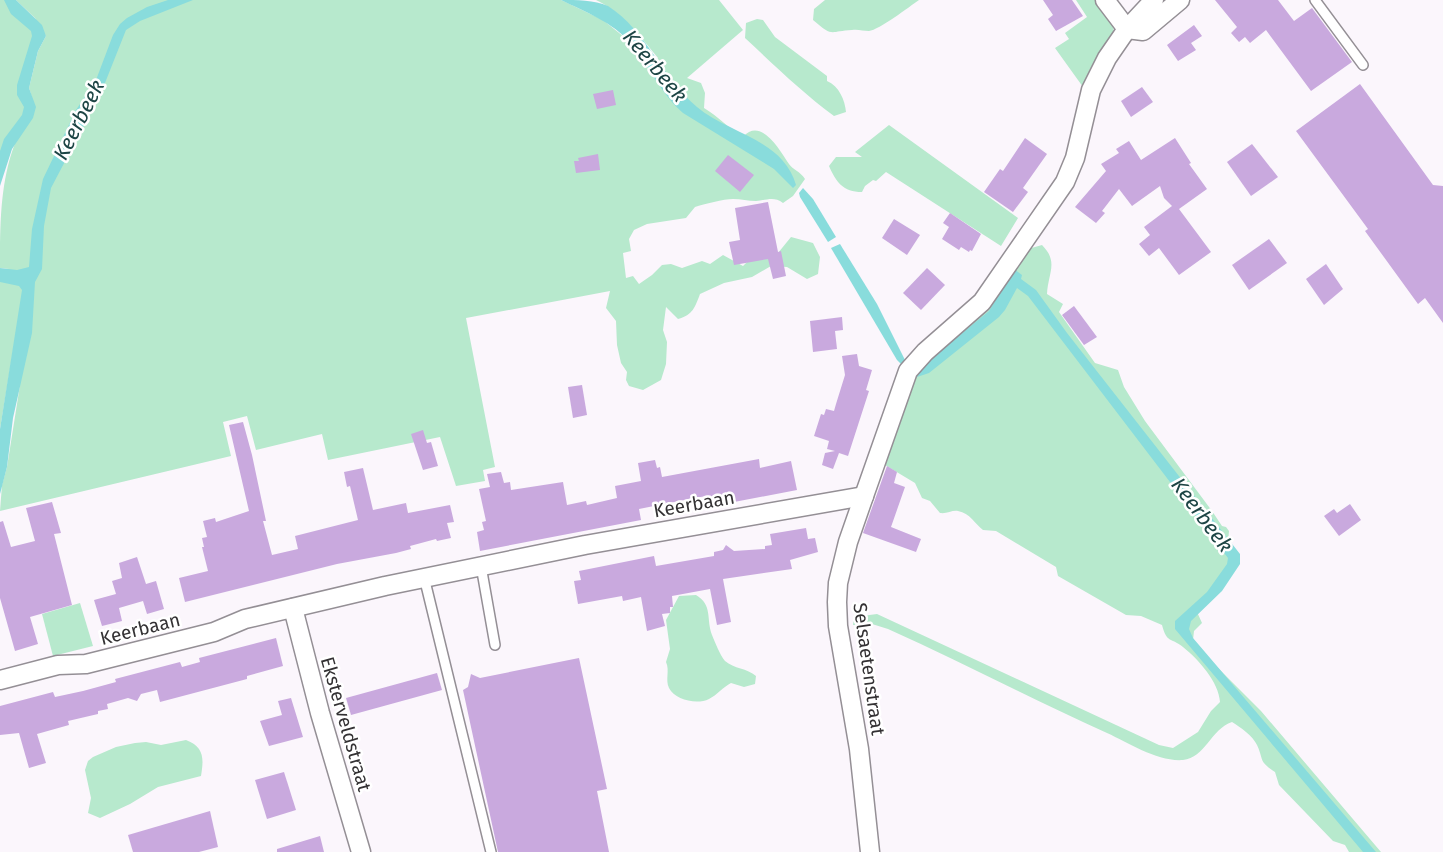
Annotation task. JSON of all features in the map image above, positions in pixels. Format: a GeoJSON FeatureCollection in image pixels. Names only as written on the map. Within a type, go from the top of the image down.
{"type":"FeatureCollection","features":[{"type":"Feature","properties":{"kind":"street"},"geometry":{"type":"LineString","coordinates":[[1105,0],[1127,29],[1143,31],[1180,0]]}},
{"type":"Feature","properties":{"kind":"street"},"geometry":{"type":"LineString","coordinates":[[864,496],[908,371],[925,352],[982,302],[1065,182],[1075,158],[1091,90],[1107,58],[1127,29],[1154,0]]}},
{"type":"Feature","properties":{"kind":"street","name":"Keerbaan"},"geometry":{"type":"LineString","coordinates":[[0,680],[58,665],[86,664],[214,632],[245,619],[424,578],[585,545],[864,496]]}},
{"type":"Feature","properties":{"kind":"street","name":"Selsaetenstraat"},"geometry":{"type":"LineString","coordinates":[[864,496],[848,542],[838,583],[837,602],[838,626],[859,748],[870,852]]}},
{"type":"Feature","properties":{"kind":"street","name":"Eksterveldstraat"},"geometry":{"type":"LineString","coordinates":[[293,608],[320,713],[361,852]]}},
{"type":"Feature","properties":{"kind":"lane"},"geometry":{"type":"LineString","coordinates":[[1315,0],[1363,65]]}},
{"type":"Feature","properties":{"kind":"lane"},"geometry":{"type":"LineString","coordinates":[[481,566],[495,645]]}},
{"type":"Feature","properties":{"kind":"lane"},"geometry":{"type":"LineString","coordinates":[[424,578],[491,852]]}},
{"type":"Feature","properties":{"kind":"green space"},"geometry":{"type":"Polygon","coordinates":[[[0,0],[14,0],[32,20],[35,58],[28,92],[32,98],[0,177],[0,0]]]}},
{"type":"Feature","properties":{"kind":"green space"},"geometry":{"type":"Polygon","coordinates":[[[16,0],[561,0],[603,20],[629,41],[652,74],[658,58],[623,18],[596,0],[719,0],[743,30],[687,78],[701,83],[705,93],[704,108],[743,137],[750,132],[763,133],[805,179],[793,196],[783,203],[773,199],[719,201],[695,207],[686,218],[647,224],[634,230],[629,239],[631,251],[623,253],[626,278],[633,276],[639,284],[662,265],[671,264],[682,268],[702,261],[710,264],[723,255],[743,266],[750,259],[778,253],[791,237],[813,243],[820,257],[818,274],[807,279],[787,267],[771,266],[752,277],[724,283],[700,294],[693,310],[678,319],[666,307],[663,330],[667,342],[666,364],[661,380],[643,390],[629,386],[626,380],[627,372],[621,363],[617,345],[616,321],[606,308],[610,291],[466,318],[495,467],[483,470],[485,481],[456,486],[440,437],[328,460],[322,434],[256,450],[247,416],[223,422],[231,456],[0,511],[2,485],[20,385],[15,339],[0,429],[0,281],[9,269],[0,268],[2,206],[9,160],[32,113],[29,88],[38,51],[46,36],[35,18],[16,0]]]}},
{"type":"Feature","properties":{"kind":"green space"},"geometry":{"type":"Polygon","coordinates":[[[825,0],[919,0],[874,30],[832,32],[813,20],[814,9],[825,0]]]}},
{"type":"Feature","properties":{"kind":"green space"},"geometry":{"type":"Polygon","coordinates":[[[1076,0],[1095,0],[1114,26],[1113,33],[1090,69],[1083,87],[1055,48],[1069,39],[1065,33],[1087,17],[1076,0]]]}},
{"type":"Feature","properties":{"kind":"green space"},"geometry":{"type":"Polygon","coordinates":[[[763,20],[775,37],[827,76],[827,81],[841,94],[846,112],[834,116],[745,38],[746,23],[763,20]]]}},
{"type":"Feature","properties":{"kind":"green space"},"geometry":{"type":"Polygon","coordinates":[[[889,125],[1018,218],[1001,246],[886,172],[865,186],[862,192],[845,188],[838,181],[829,166],[836,157],[862,157],[855,152],[889,125]]]}},
{"type":"Feature","properties":{"kind":"green space"},"geometry":{"type":"Polygon","coordinates":[[[1042,245],[1051,262],[1047,294],[1063,304],[1059,312],[1095,363],[1118,370],[1124,387],[1145,421],[1222,526],[1229,531],[1230,562],[1197,612],[1202,623],[1194,631],[1193,640],[1261,711],[1381,852],[1349,852],[1345,845],[1333,841],[1279,785],[1275,772],[1264,763],[1253,738],[1232,722],[1191,758],[1164,758],[888,629],[872,624],[853,625],[854,617],[877,614],[1159,745],[1173,748],[1198,732],[1220,702],[1216,687],[1201,664],[1168,638],[1162,625],[1141,616],[1126,615],[1058,576],[1056,567],[996,531],[983,530],[966,514],[956,511],[940,513],[930,501],[922,498],[915,483],[885,465],[915,372],[987,307],[1028,249],[1042,245]]]}},
{"type":"Feature","properties":{"kind":"green space"},"geometry":{"type":"Polygon","coordinates":[[[696,595],[705,603],[712,635],[725,661],[756,676],[755,684],[744,687],[731,683],[709,699],[699,702],[681,698],[672,692],[667,681],[666,662],[670,649],[666,620],[679,596],[696,595]]]}},
{"type":"Feature","properties":{"kind":"green space"},"geometry":{"type":"Polygon","coordinates":[[[80,603],[93,646],[53,656],[42,614],[80,603]]]}},
{"type":"Feature","properties":{"kind":"green space"},"geometry":{"type":"Polygon","coordinates":[[[186,740],[196,746],[201,754],[201,776],[158,787],[100,818],[88,813],[91,798],[85,770],[88,761],[93,757],[116,747],[135,743],[161,745],[186,740]]]}},
{"type":"Feature","properties":{"kind":"water"},"geometry":{"type":"Polygon","coordinates":[[[4,0],[16,0],[42,25],[46,36],[38,51],[29,88],[36,107],[33,118],[12,149],[0,186],[0,151],[4,139],[22,115],[24,107],[17,95],[17,85],[32,36],[31,31],[11,14],[4,0]]]}},
{"type":"Feature","properties":{"kind":"water","name":"Keerbeek"},"geometry":{"type":"Polygon","coordinates":[[[168,0],[193,0],[140,21],[126,30],[101,93],[51,188],[44,226],[42,269],[35,282],[32,333],[0,494],[0,429],[22,290],[19,286],[0,282],[0,268],[17,270],[29,267],[32,229],[43,179],[76,110],[96,80],[113,35],[120,24],[147,7],[168,0]]]}},
{"type":"Feature","properties":{"kind":"water","name":"Keerbeek"},"geometry":{"type":"Polygon","coordinates":[[[561,0],[603,4],[622,16],[697,107],[780,157],[796,185],[793,188],[774,169],[683,113],[623,36],[598,18],[561,0]]]}},
{"type":"Feature","properties":{"kind":"water"},"geometry":{"type":"Polygon","coordinates":[[[803,188],[813,199],[836,237],[828,242],[800,197],[799,193],[803,188]]]}},
{"type":"Feature","properties":{"kind":"water"},"geometry":{"type":"Polygon","coordinates":[[[840,244],[877,304],[906,362],[901,364],[897,360],[831,248],[840,244]]]}},
{"type":"Feature","properties":{"kind":"water","name":"Keerbeek"},"geometry":{"type":"Polygon","coordinates":[[[1014,269],[1022,275],[1021,279],[1036,290],[1240,554],[1240,564],[1222,591],[1191,621],[1189,629],[1193,638],[1376,852],[1363,852],[1175,629],[1175,621],[1207,592],[1227,564],[1228,558],[1028,296],[1017,288],[999,317],[929,373],[917,377],[915,372],[989,311],[1014,269]]]}},
{"type":"Feature","properties":{"kind":"building"},"geometry":{"type":"Polygon","coordinates":[[[1043,0],[1072,0],[1083,16],[1056,31],[1048,19],[1053,15],[1043,0]]]}},
{"type":"Feature","properties":{"kind":"building"},"geometry":{"type":"Polygon","coordinates":[[[1215,0],[1278,0],[1294,21],[1312,8],[1352,62],[1311,91],[1266,30],[1250,43],[1245,37],[1239,42],[1231,33],[1237,27],[1215,0]]]}},
{"type":"Feature","properties":{"kind":"building"},"geometry":{"type":"Polygon","coordinates":[[[1194,25],[1202,36],[1191,43],[1196,50],[1178,61],[1167,45],[1194,25]]]}},
{"type":"Feature","properties":{"kind":"building"},"geometry":{"type":"Polygon","coordinates":[[[1360,84],[1433,185],[1443,186],[1443,323],[1425,298],[1418,304],[1365,231],[1368,229],[1296,131],[1360,84]]]}},
{"type":"Feature","properties":{"kind":"building"},"geometry":{"type":"Polygon","coordinates":[[[1142,87],[1153,102],[1131,117],[1121,101],[1142,87]]]}},
{"type":"Feature","properties":{"kind":"building"},"geometry":{"type":"Polygon","coordinates":[[[613,90],[616,105],[597,109],[593,94],[613,90]]]}},
{"type":"Feature","properties":{"kind":"building"},"geometry":{"type":"Polygon","coordinates":[[[1025,138],[1047,154],[1023,188],[1028,192],[1013,212],[984,192],[1000,169],[1003,171],[1025,138]]]}},
{"type":"Feature","properties":{"kind":"building"},"geometry":{"type":"Polygon","coordinates":[[[1175,138],[1207,189],[1179,209],[1211,252],[1179,275],[1159,248],[1149,256],[1139,244],[1150,235],[1144,227],[1172,206],[1164,198],[1160,186],[1132,206],[1119,189],[1096,223],[1075,207],[1106,171],[1101,164],[1119,153],[1116,149],[1129,141],[1141,160],[1175,138]]]}},
{"type":"Feature","properties":{"kind":"building"},"geometry":{"type":"Polygon","coordinates":[[[1252,144],[1278,177],[1251,196],[1227,162],[1252,144]]]}},
{"type":"Feature","properties":{"kind":"building"},"geometry":{"type":"Polygon","coordinates":[[[598,154],[600,170],[576,173],[574,161],[598,154]]]}},
{"type":"Feature","properties":{"kind":"building"},"geometry":{"type":"Polygon","coordinates":[[[728,155],[754,175],[740,192],[715,171],[728,155]]]}},
{"type":"Feature","properties":{"kind":"building"},"geometry":{"type":"Polygon","coordinates":[[[768,202],[778,252],[781,251],[786,276],[773,279],[768,259],[734,265],[729,242],[740,240],[735,208],[768,202]]]}},
{"type":"Feature","properties":{"kind":"building"},"geometry":{"type":"Polygon","coordinates":[[[950,213],[981,234],[972,251],[961,247],[959,250],[942,239],[949,227],[943,223],[950,213]]]}},
{"type":"Feature","properties":{"kind":"building"},"geometry":{"type":"Polygon","coordinates":[[[894,219],[920,235],[907,255],[882,238],[894,219]]]}},
{"type":"Feature","properties":{"kind":"building"},"geometry":{"type":"Polygon","coordinates":[[[1269,239],[1287,263],[1249,290],[1232,265],[1269,239]]]}},
{"type":"Feature","properties":{"kind":"building"},"geometry":{"type":"Polygon","coordinates":[[[1326,264],[1343,289],[1324,305],[1306,279],[1326,264]]]}},
{"type":"Feature","properties":{"kind":"building"},"geometry":{"type":"Polygon","coordinates":[[[927,268],[945,285],[921,310],[903,293],[927,268]]]}},
{"type":"Feature","properties":{"kind":"building"},"geometry":{"type":"Polygon","coordinates":[[[1074,306],[1097,337],[1084,345],[1062,315],[1074,306]]]}},
{"type":"Feature","properties":{"kind":"building"},"geometry":{"type":"Polygon","coordinates":[[[842,317],[843,330],[835,331],[837,349],[813,352],[810,321],[842,317]]]}},
{"type":"Feature","properties":{"kind":"building"},"geometry":{"type":"Polygon","coordinates":[[[857,354],[859,366],[872,370],[866,390],[869,391],[848,456],[839,453],[833,469],[822,465],[825,453],[835,451],[827,449],[829,441],[814,436],[821,414],[824,415],[826,409],[834,411],[845,375],[842,356],[857,354]]]}},
{"type":"Feature","properties":{"kind":"building"},"geometry":{"type":"Polygon","coordinates":[[[582,385],[587,415],[573,418],[568,387],[582,385]]]}},
{"type":"Feature","properties":{"kind":"building"},"geometry":{"type":"Polygon","coordinates":[[[243,422],[272,555],[298,549],[295,536],[358,520],[344,472],[363,468],[373,510],[406,503],[408,513],[450,505],[454,522],[447,523],[451,538],[436,539],[396,553],[337,564],[185,602],[179,578],[208,571],[202,547],[202,538],[207,537],[203,521],[215,518],[216,522],[249,511],[229,425],[243,422]]]}},
{"type":"Feature","properties":{"kind":"building"},"geometry":{"type":"Polygon","coordinates":[[[423,430],[427,443],[431,442],[438,466],[423,470],[411,434],[423,430]]]}},
{"type":"Feature","properties":{"kind":"building"},"geometry":{"type":"Polygon","coordinates":[[[759,459],[760,468],[791,461],[797,490],[708,507],[706,496],[674,502],[639,509],[641,520],[480,551],[477,532],[484,530],[482,522],[486,521],[479,489],[490,487],[487,474],[501,472],[504,483],[510,482],[511,490],[563,482],[567,505],[586,501],[587,505],[617,498],[615,486],[641,481],[638,463],[655,460],[662,477],[759,459]]]}},
{"type":"Feature","properties":{"kind":"building"},"geometry":{"type":"Polygon","coordinates":[[[887,466],[897,472],[894,483],[905,487],[891,527],[921,539],[916,552],[863,533],[887,466]]]}},
{"type":"Feature","properties":{"kind":"building"},"geometry":{"type":"Polygon","coordinates":[[[52,502],[61,533],[54,534],[72,605],[30,617],[38,644],[15,651],[0,598],[0,522],[3,521],[11,547],[35,541],[26,508],[52,502]]]}},
{"type":"Feature","properties":{"kind":"building"},"geometry":{"type":"Polygon","coordinates":[[[1350,504],[1361,520],[1339,536],[1324,516],[1334,509],[1337,513],[1350,504]]]}},
{"type":"Feature","properties":{"kind":"building"},"geometry":{"type":"Polygon","coordinates":[[[806,528],[808,539],[815,538],[818,552],[790,560],[792,569],[723,579],[731,622],[717,625],[710,589],[672,596],[673,607],[670,607],[670,613],[662,614],[665,626],[647,631],[641,597],[623,601],[622,596],[578,604],[574,581],[581,580],[579,571],[654,556],[656,566],[714,556],[714,552],[723,550],[726,545],[734,551],[765,549],[765,546],[772,545],[770,534],[806,528]]]}},
{"type":"Feature","properties":{"kind":"building"},"geometry":{"type":"Polygon","coordinates":[[[137,557],[146,584],[156,581],[164,609],[147,614],[143,601],[119,608],[122,621],[102,626],[94,600],[116,594],[112,581],[122,578],[119,563],[137,557]]]}},
{"type":"Feature","properties":{"kind":"building"},"geometry":{"type":"Polygon","coordinates":[[[276,638],[283,666],[247,676],[247,679],[160,702],[157,690],[141,694],[137,701],[128,698],[107,704],[108,709],[98,711],[98,714],[68,721],[69,725],[37,734],[46,763],[29,768],[19,733],[0,735],[0,706],[53,692],[55,697],[83,691],[116,682],[115,679],[180,662],[182,667],[200,662],[199,658],[276,638]]]}},
{"type":"Feature","properties":{"kind":"building"},"geometry":{"type":"Polygon","coordinates":[[[579,658],[607,789],[597,791],[609,852],[498,852],[463,690],[468,687],[471,674],[480,678],[579,658]]]}},
{"type":"Feature","properties":{"kind":"building"},"geometry":{"type":"Polygon","coordinates":[[[437,673],[442,690],[351,715],[346,698],[437,673]]]}},
{"type":"Feature","properties":{"kind":"building"},"geometry":{"type":"Polygon","coordinates":[[[291,698],[303,737],[269,746],[260,721],[282,715],[278,701],[291,698]]]}},
{"type":"Feature","properties":{"kind":"building"},"geometry":{"type":"Polygon","coordinates":[[[284,772],[296,810],[267,819],[255,780],[284,772]]]}},
{"type":"Feature","properties":{"kind":"building"},"geometry":{"type":"Polygon","coordinates":[[[210,811],[218,847],[199,852],[133,852],[128,835],[210,811]]]}},
{"type":"Feature","properties":{"kind":"building"},"geometry":{"type":"Polygon","coordinates":[[[320,836],[324,852],[277,852],[277,849],[320,836]]]}}]}
